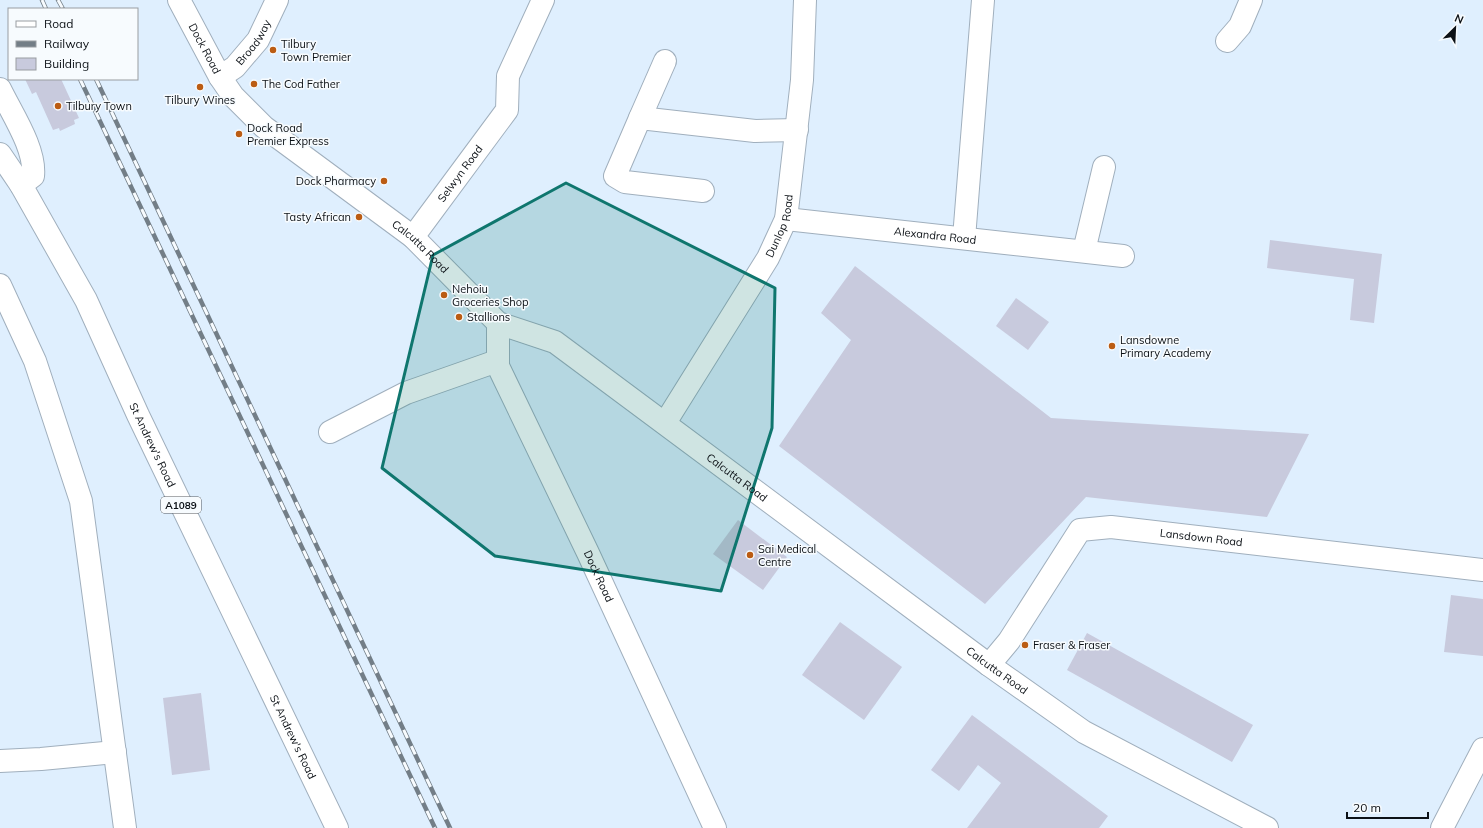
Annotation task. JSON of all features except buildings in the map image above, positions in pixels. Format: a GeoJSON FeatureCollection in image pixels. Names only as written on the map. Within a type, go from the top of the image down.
{"type":"FeatureCollection","features":[{"type":"Feature","properties":{"kind":"main road","name":"Dock Road"},"geometry":{"type":"LineString","coordinates":[[179,0],[220,77],[233,96]]}},
{"type":"Feature","properties":{"kind":"main road","name":"Broadway"},"geometry":{"type":"LineString","coordinates":[[220,77],[234,68],[258,40],[277,0]]}},
{"type":"Feature","properties":{"kind":"main road","name":"Selwyn Road"},"geometry":{"type":"LineString","coordinates":[[413,236],[507,110],[508,76],[543,0]]}},
{"type":"Feature","properties":{"kind":"main road","name":"Dunlop Road"},"geometry":{"type":"LineString","coordinates":[[665,423],[768,258],[786,219],[802,80],[805,0]]}},
{"type":"Feature","properties":{"kind":"main road"},"geometry":{"type":"LineString","coordinates":[[964,238],[983,0]]}},
{"type":"Feature","properties":{"kind":"main road"},"geometry":{"type":"LineString","coordinates":[[1227,41],[1240,26],[1251,0]]}},
{"type":"Feature","properties":{"kind":"main road"},"geometry":{"type":"LineString","coordinates":[[665,61],[614,176],[625,182],[703,191]]}},
{"type":"Feature","properties":{"kind":"main road"},"geometry":{"type":"LineString","coordinates":[[0,90],[29,147],[35,165],[33,176],[21,185]]}},
{"type":"Feature","properties":{"kind":"main road","name":"Calcutta Road"},"geometry":{"type":"LineString","coordinates":[[233,96],[264,127],[413,236],[498,323],[555,342],[989,665],[1084,732],[1262,827]]}},
{"type":"Feature","properties":{"kind":"main road"},"geometry":{"type":"LineString","coordinates":[[640,118],[755,130],[797,130]]}},
{"type":"Feature","properties":{"kind":"main road","name":"St Andrew's Road"},"geometry":{"type":"LineString","coordinates":[[0,154],[21,185],[86,300],[144,429],[337,828]]}},
{"type":"Feature","properties":{"kind":"main road"},"geometry":{"type":"LineString","coordinates":[[1084,251],[1104,167]]}},
{"type":"Feature","properties":{"kind":"main road","name":"Alexandra Road"},"geometry":{"type":"LineString","coordinates":[[786,219],[1124,256]]}},
{"type":"Feature","properties":{"kind":"main road"},"geometry":{"type":"LineString","coordinates":[[0,285],[35,361],[81,501],[125,828]]}},
{"type":"Feature","properties":{"kind":"main road","name":"Dock Road"},"geometry":{"type":"LineString","coordinates":[[498,323],[497,361],[715,828]]}},
{"type":"Feature","properties":{"kind":"main road"},"geometry":{"type":"LineString","coordinates":[[330,432],[406,393],[497,361]]}},
{"type":"Feature","properties":{"kind":"main road","name":"Lansdown Road"},"geometry":{"type":"LineString","coordinates":[[989,665],[1009,641],[1080,530],[1111,528],[1483,570]]}},
{"type":"Feature","properties":{"kind":"main road"},"geometry":{"type":"LineString","coordinates":[[1442,828],[1483,749]]}},
{"type":"Feature","properties":{"kind":"main road"},"geometry":{"type":"LineString","coordinates":[[0,761],[41,759],[115,752]]}},
{"type":"Feature","properties":{"kind":"highlighted area"},"geometry":{"type":"Polygon","coordinates":[[[566,183],[775,288],[772,428],[721,591],[495,556],[382,468],[433,255],[566,183]]]}},
{"type":"Feature","properties":{"kind":"railway"},"geometry":{"type":"LineString","coordinates":[[42,0],[46,8]]}},
{"type":"Feature","properties":{"kind":"railway"},"geometry":{"type":"LineString","coordinates":[[58,0],[62,8]]}},
{"type":"Feature","properties":{"kind":"railway"},"geometry":{"type":"LineString","coordinates":[[80,80],[435,828]]}},
{"type":"Feature","properties":{"kind":"railway"},"geometry":{"type":"LineString","coordinates":[[96,80],[450,828]]}},
{"type":"Feature","properties":{"kind":"place","name":"Tilbury Town Premier"},"geometry":{"type":"Point","coordinates":[273,50]}},
{"type":"Feature","properties":{"kind":"place","name":"The Cod Father"},"geometry":{"type":"Point","coordinates":[254,84]}},
{"type":"Feature","properties":{"kind":"place","name":"Tilbury Wines"},"geometry":{"type":"Point","coordinates":[200,87]}},
{"type":"Feature","properties":{"kind":"place","name":"Tilbury Town"},"geometry":{"type":"Point","coordinates":[58,106]}},
{"type":"Feature","properties":{"kind":"place","name":"Dock Road Premier Express"},"geometry":{"type":"Point","coordinates":[239,134]}},
{"type":"Feature","properties":{"kind":"place","name":"Dock Pharmacy"},"geometry":{"type":"Point","coordinates":[384,181]}},
{"type":"Feature","properties":{"kind":"place","name":"Tasty African"},"geometry":{"type":"Point","coordinates":[359,217]}},
{"type":"Feature","properties":{"kind":"place","name":"Nehoiu Groceries Shop"},"geometry":{"type":"Point","coordinates":[444,295]}},
{"type":"Feature","properties":{"kind":"place","name":"Stallions"},"geometry":{"type":"Point","coordinates":[459,317]}},
{"type":"Feature","properties":{"kind":"place","name":"Lansdowne Primary Academy"},"geometry":{"type":"Point","coordinates":[1112,346]}},
{"type":"Feature","properties":{"kind":"place","name":"Sai Medical Centre"},"geometry":{"type":"Point","coordinates":[750,555]}},
{"type":"Feature","properties":{"kind":"place","name":"Fraser & Fraser"},"geometry":{"type":"Point","coordinates":[1025,645]}}]}
